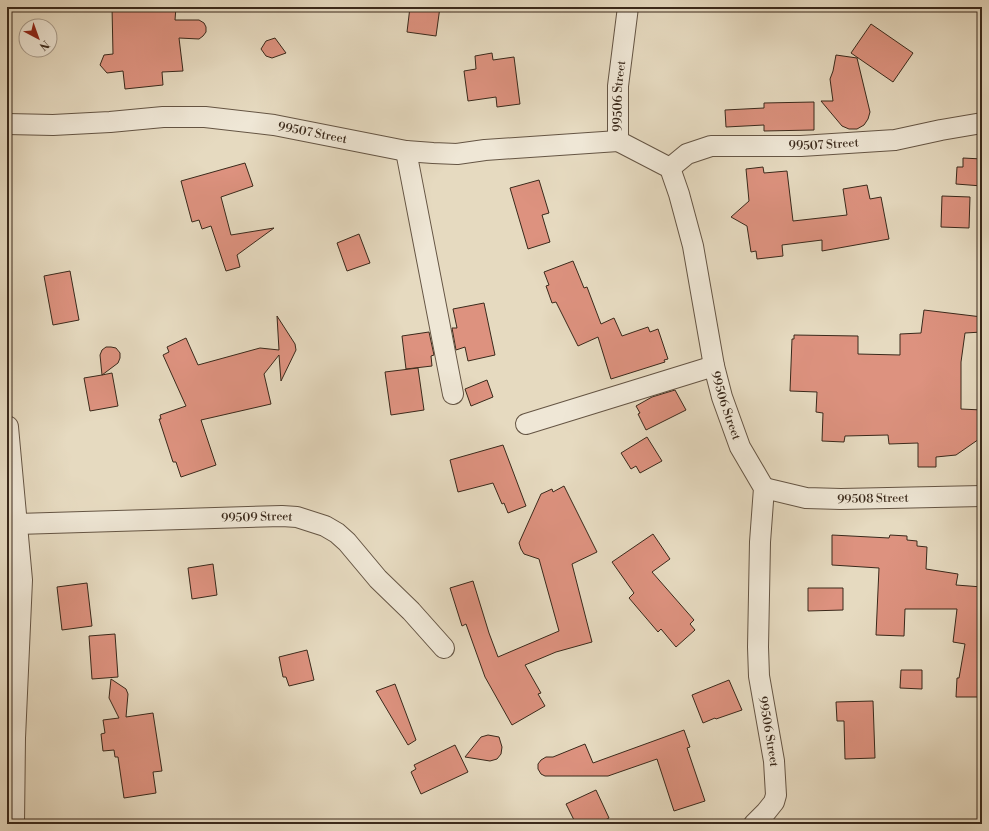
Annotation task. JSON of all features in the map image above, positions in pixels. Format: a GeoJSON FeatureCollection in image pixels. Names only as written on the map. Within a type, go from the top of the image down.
{"type":"FeatureCollection","features":[{"type":"Feature","properties":{"kind":"street","name":"99506 Street"},"geometry":{"type":"LineString","coordinates":[[628,7],[618,86],[618,140],[670,168],[694,246],[714,366],[740,447],[764,488],[760,542],[758,647],[759,676],[774,761],[776,795],[774,802],[754,824]]}},
{"type":"Feature","properties":{"kind":"street","name":"99507 Street"},"geometry":{"type":"LineString","coordinates":[[7,124],[53,125],[163,117],[205,117],[274,125],[406,151],[458,154],[485,150],[618,140]]}},
{"type":"Feature","properties":{"kind":"street","name":"99507 Street"},"geometry":{"type":"LineString","coordinates":[[670,168],[688,154],[711,146],[801,146],[895,140],[982,123]]}},
{"type":"Feature","properties":{"kind":"street"},"geometry":{"type":"LineString","coordinates":[[406,151],[453,394]]}},
{"type":"Feature","properties":{"kind":"street"},"geometry":{"type":"LineString","coordinates":[[526,424],[714,366]]}},
{"type":"Feature","properties":{"kind":"street"},"geometry":{"type":"LineString","coordinates":[[7,427],[21,580],[14,738],[13,824]]}},
{"type":"Feature","properties":{"kind":"street","name":"99508 Street"},"geometry":{"type":"LineString","coordinates":[[764,488],[806,498],[841,499],[982,496]]}},
{"type":"Feature","properties":{"kind":"street","name":"99509 Street"},"geometry":{"type":"LineString","coordinates":[[17,524],[274,516],[297,517],[325,526],[337,533],[347,542],[378,579],[444,648]]}},
{"type":"Feature","properties":{"kind":"building"},"geometry":{"type":"Polygon","coordinates":[[[112,7],[176,7],[175,20],[199,20],[204,23],[206,32],[199,39],[179,38],[183,71],[162,72],[163,85],[125,89],[123,71],[107,73],[100,65],[104,55],[113,54],[112,7]]]}},
{"type":"Feature","properties":{"kind":"building"},"geometry":{"type":"Polygon","coordinates":[[[410,7],[440,7],[436,36],[407,32],[410,7]]]}},
{"type":"Feature","properties":{"kind":"building"},"geometry":{"type":"Polygon","coordinates":[[[871,24],[913,53],[893,82],[851,53],[871,24]]]}},
{"type":"Feature","properties":{"kind":"building"},"geometry":{"type":"Polygon","coordinates":[[[275,38],[286,53],[272,58],[266,56],[261,49],[266,41],[275,38]]]}},
{"type":"Feature","properties":{"kind":"building"},"geometry":{"type":"Polygon","coordinates":[[[492,53],[493,60],[514,57],[520,104],[497,107],[496,97],[468,101],[464,71],[476,69],[475,56],[492,53]]]}},
{"type":"Feature","properties":{"kind":"building"},"geometry":{"type":"Polygon","coordinates":[[[836,55],[857,58],[870,112],[864,125],[857,129],[849,129],[842,126],[821,101],[833,101],[830,79],[836,55]]]}},
{"type":"Feature","properties":{"kind":"building"},"geometry":{"type":"Polygon","coordinates":[[[814,102],[814,130],[764,131],[764,125],[726,127],[725,110],[764,108],[764,103],[814,102]]]}},
{"type":"Feature","properties":{"kind":"building"},"geometry":{"type":"Polygon","coordinates":[[[963,158],[982,159],[982,186],[956,184],[957,167],[963,167],[963,158]]]}},
{"type":"Feature","properties":{"kind":"building"},"geometry":{"type":"Polygon","coordinates":[[[245,163],[253,186],[221,197],[231,235],[274,228],[237,255],[240,267],[226,271],[211,226],[202,229],[199,220],[192,222],[181,181],[245,163]]]}},
{"type":"Feature","properties":{"kind":"building"},"geometry":{"type":"Polygon","coordinates":[[[763,167],[764,173],[787,171],[793,221],[847,215],[843,189],[867,185],[870,199],[881,197],[889,239],[822,251],[822,240],[782,245],[783,256],[757,259],[756,251],[751,252],[747,226],[731,217],[749,201],[746,169],[763,167]]]}},
{"type":"Feature","properties":{"kind":"building"},"geometry":{"type":"Polygon","coordinates":[[[539,180],[549,213],[542,215],[550,242],[528,249],[510,188],[539,180]]]}},
{"type":"Feature","properties":{"kind":"building"},"geometry":{"type":"Polygon","coordinates":[[[942,196],[970,197],[969,228],[941,227],[942,196]]]}},
{"type":"Feature","properties":{"kind":"building"},"geometry":{"type":"Polygon","coordinates":[[[359,234],[370,263],[347,271],[337,243],[359,234]]]}},
{"type":"Feature","properties":{"kind":"building"},"geometry":{"type":"Polygon","coordinates":[[[573,261],[584,288],[587,287],[601,324],[614,318],[622,336],[648,327],[650,332],[658,329],[668,359],[664,360],[665,362],[611,379],[598,337],[578,346],[556,302],[552,303],[546,286],[549,285],[544,272],[573,261]]]}},
{"type":"Feature","properties":{"kind":"building"},"geometry":{"type":"Polygon","coordinates":[[[70,271],[79,320],[53,325],[44,276],[70,271]]]}},
{"type":"Feature","properties":{"kind":"building"},"geometry":{"type":"Polygon","coordinates":[[[484,303],[495,355],[468,361],[465,347],[456,350],[452,328],[457,328],[453,309],[484,303]]]}},
{"type":"Feature","properties":{"kind":"building"},"geometry":{"type":"Polygon","coordinates":[[[924,310],[982,317],[982,332],[965,333],[961,362],[961,409],[982,410],[982,437],[956,455],[936,457],[936,467],[918,467],[918,443],[889,444],[888,435],[845,436],[844,442],[822,441],[823,413],[816,412],[817,392],[790,391],[792,339],[794,339],[794,335],[858,336],[858,354],[900,355],[900,334],[921,333],[924,310]]]}},
{"type":"Feature","properties":{"kind":"building"},"geometry":{"type":"Polygon","coordinates":[[[277,316],[295,344],[296,350],[281,381],[279,355],[264,374],[271,404],[201,420],[216,465],[181,477],[176,462],[173,462],[159,419],[161,419],[160,415],[186,406],[163,355],[169,352],[167,347],[186,338],[198,365],[260,348],[279,350],[277,316]]]}},
{"type":"Feature","properties":{"kind":"building"},"geometry":{"type":"Polygon","coordinates":[[[429,332],[434,355],[431,356],[432,366],[406,369],[402,336],[429,332]]]}},
{"type":"Feature","properties":{"kind":"building"},"geometry":{"type":"Polygon","coordinates":[[[106,347],[116,348],[120,353],[118,363],[102,375],[100,355],[102,350],[106,347]]]}},
{"type":"Feature","properties":{"kind":"building"},"geometry":{"type":"Polygon","coordinates":[[[418,368],[424,410],[391,415],[385,372],[418,368]]]}},
{"type":"Feature","properties":{"kind":"building"},"geometry":{"type":"Polygon","coordinates":[[[112,373],[118,406],[90,411],[84,378],[112,373]]]}},
{"type":"Feature","properties":{"kind":"building"},"geometry":{"type":"Polygon","coordinates":[[[487,380],[493,397],[471,406],[465,389],[487,380]]]}},
{"type":"Feature","properties":{"kind":"building"},"geometry":{"type":"Polygon","coordinates":[[[675,390],[686,410],[646,430],[638,414],[640,413],[636,406],[652,397],[675,390]]]}},
{"type":"Feature","properties":{"kind":"building"},"geometry":{"type":"Polygon","coordinates":[[[647,437],[662,461],[640,473],[636,466],[631,469],[621,453],[647,437]]]}},
{"type":"Feature","properties":{"kind":"building"},"geometry":{"type":"Polygon","coordinates":[[[503,445],[526,506],[508,513],[504,503],[502,504],[493,483],[458,492],[450,460],[503,445]]]}},
{"type":"Feature","properties":{"kind":"building"},"geometry":{"type":"Polygon","coordinates":[[[564,486],[597,552],[572,564],[592,642],[556,652],[525,665],[541,693],[538,694],[545,706],[512,725],[485,677],[466,624],[462,626],[450,588],[473,581],[498,657],[559,631],[539,559],[524,554],[519,543],[541,494],[552,489],[553,492],[564,486]]]}},
{"type":"Feature","properties":{"kind":"building"},"geometry":{"type":"Polygon","coordinates":[[[653,534],[670,559],[652,572],[694,620],[690,624],[695,630],[676,647],[661,629],[658,632],[629,598],[634,593],[612,562],[653,534]]]}},
{"type":"Feature","properties":{"kind":"building"},"geometry":{"type":"Polygon","coordinates":[[[832,535],[889,538],[890,535],[907,536],[907,540],[917,541],[917,546],[927,547],[926,569],[958,574],[956,585],[982,587],[982,697],[956,697],[957,678],[959,678],[965,644],[953,642],[957,609],[905,609],[904,636],[876,635],[879,568],[832,565],[832,535]]]}},
{"type":"Feature","properties":{"kind":"building"},"geometry":{"type":"Polygon","coordinates":[[[213,564],[217,595],[192,599],[188,568],[213,564]]]}},
{"type":"Feature","properties":{"kind":"building"},"geometry":{"type":"Polygon","coordinates":[[[87,583],[92,626],[62,630],[57,587],[87,583]]]}},
{"type":"Feature","properties":{"kind":"building"},"geometry":{"type":"Polygon","coordinates":[[[808,588],[843,588],[843,610],[808,611],[808,588]]]}},
{"type":"Feature","properties":{"kind":"building"},"geometry":{"type":"Polygon","coordinates":[[[115,634],[118,677],[92,679],[89,636],[115,634]]]}},
{"type":"Feature","properties":{"kind":"building"},"geometry":{"type":"Polygon","coordinates":[[[307,650],[314,680],[289,686],[286,677],[283,677],[279,657],[307,650]]]}},
{"type":"Feature","properties":{"kind":"building"},"geometry":{"type":"Polygon","coordinates":[[[901,670],[922,670],[922,689],[900,688],[901,670]]]}},
{"type":"Feature","properties":{"kind":"building"},"geometry":{"type":"Polygon","coordinates":[[[111,679],[126,689],[128,694],[126,717],[153,713],[162,771],[153,772],[156,793],[124,798],[118,757],[115,757],[114,750],[103,751],[101,734],[105,733],[103,720],[119,718],[109,698],[111,679]]]}},
{"type":"Feature","properties":{"kind":"building"},"geometry":{"type":"Polygon","coordinates":[[[729,680],[742,710],[703,723],[692,695],[729,680]]]}},
{"type":"Feature","properties":{"kind":"building"},"geometry":{"type":"Polygon","coordinates":[[[395,684],[416,740],[408,745],[376,691],[395,684]]]}},
{"type":"Feature","properties":{"kind":"building"},"geometry":{"type":"Polygon","coordinates":[[[873,701],[875,758],[845,759],[844,721],[837,721],[836,702],[873,701]]]}},
{"type":"Feature","properties":{"kind":"building"},"geometry":{"type":"Polygon","coordinates":[[[684,730],[690,747],[687,748],[705,801],[674,811],[657,759],[608,776],[545,776],[541,774],[538,769],[538,764],[546,757],[553,757],[585,744],[593,763],[684,730]]]}},
{"type":"Feature","properties":{"kind":"building"},"geometry":{"type":"Polygon","coordinates":[[[488,735],[499,737],[502,747],[501,754],[497,759],[490,761],[465,757],[481,737],[488,735]]]}},
{"type":"Feature","properties":{"kind":"building"},"geometry":{"type":"Polygon","coordinates":[[[455,745],[468,772],[421,794],[411,772],[416,769],[414,765],[455,745]]]}},
{"type":"Feature","properties":{"kind":"building"},"geometry":{"type":"Polygon","coordinates":[[[596,790],[609,818],[598,824],[576,824],[566,804],[596,790]]]}}]}
